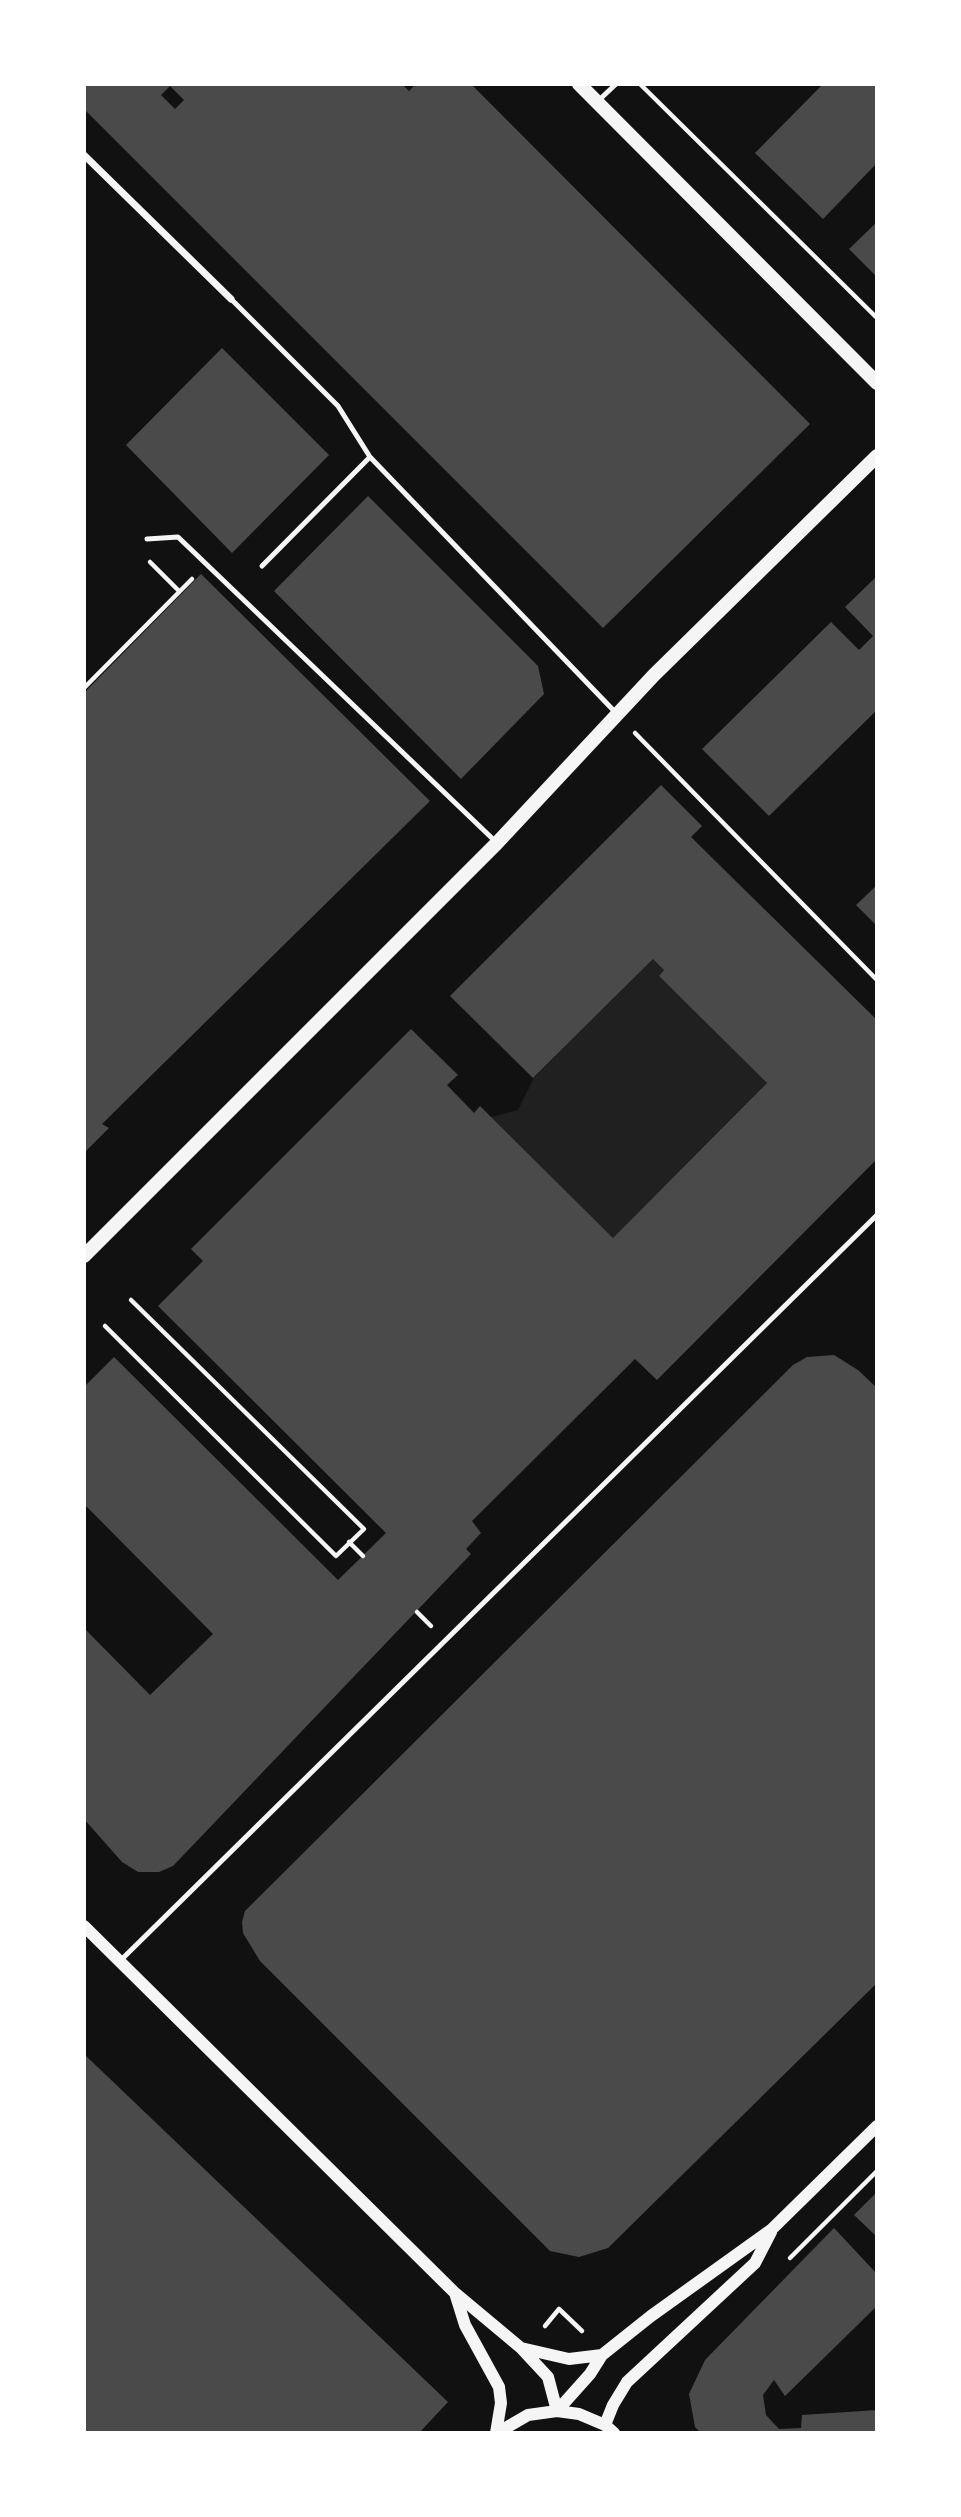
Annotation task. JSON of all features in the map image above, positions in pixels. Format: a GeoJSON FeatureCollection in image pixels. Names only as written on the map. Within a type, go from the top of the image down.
{"type":"FeatureCollection","features":[{"type":"Feature","properties":{"kind":"main road"},"geometry":{"type":"LineString","coordinates":[[579,84],[877,383]]}},
{"type":"Feature","properties":{"kind":"main road"},"geometry":{"type":"LineString","coordinates":[[84,1256],[497,843],[617,714],[877,456]]}},
{"type":"Feature","properties":{"kind":"street"},"geometry":{"type":"LineString","coordinates":[[84,155],[231,299]]}},
{"type":"Feature","properties":{"kind":"street"},"geometry":{"type":"LineString","coordinates":[[84,1926],[454,2292],[521,2348],[548,2377],[557,2411]]}},
{"type":"Feature","properties":{"kind":"street"},"geometry":{"type":"LineString","coordinates":[[557,2411],[603,2355],[651,2315],[771,2230],[877,2126]]}},
{"type":"Feature","properties":{"kind":"street"},"geometry":{"type":"LineString","coordinates":[[496,2433],[528,2415],[557,2411],[579,2414],[609,2429],[613,2405],[627,2382],[755,2263],[771,2230]]}},
{"type":"Feature","properties":{"kind":"street"},"geometry":{"type":"LineString","coordinates":[[454,2292],[465,2325],[499,2387],[501,2403],[496,2433]]}},
{"type":"Feature","properties":{"kind":"street"},"geometry":{"type":"LineString","coordinates":[[521,2348],[569,2359],[603,2355]]}},
{"type":"Feature","properties":{"kind":"lane"},"geometry":{"type":"LineString","coordinates":[[597,102],[616,84]]}},
{"type":"Feature","properties":{"kind":"lane"},"geometry":{"type":"LineString","coordinates":[[231,299],[338,406],[370,457],[617,714]]}},
{"type":"Feature","properties":{"kind":"lane"},"geometry":{"type":"LineString","coordinates":[[262,566],[370,457]]}},
{"type":"Feature","properties":{"kind":"lane"},"geometry":{"type":"LineString","coordinates":[[147,539],[178,537],[497,843]]}},
{"type":"Feature","properties":{"kind":"lane"},"geometry":{"type":"LineString","coordinates":[[118,1962],[877,1215]]}},
{"type":"Feature","properties":{"kind":"path"},"geometry":{"type":"LineString","coordinates":[[640,84],[800,245],[877,318]]}},
{"type":"Feature","properties":{"kind":"path"},"geometry":{"type":"LineString","coordinates":[[145,557],[183,589]]}},
{"type":"Feature","properties":{"kind":"path"},"geometry":{"type":"LineString","coordinates":[[84,688],[197,574]]}},
{"type":"Feature","properties":{"kind":"path"},"geometry":{"type":"LineString","coordinates":[[617,714],[877,980]]}},
{"type":"Feature","properties":{"kind":"path"},"geometry":{"type":"LineString","coordinates":[[105,1325],[336,1556],[364,1529],[131,1300]]}},
{"type":"Feature","properties":{"kind":"path"},"geometry":{"type":"LineString","coordinates":[[349,1542],[363,1556]]}},
{"type":"Feature","properties":{"kind":"path"},"geometry":{"type":"LineString","coordinates":[[544,2327],[559,2309],[584,2333]]}},
{"type":"Feature","properties":{"kind":"shaded area"},"geometry":{"type":"Polygon","coordinates":[[[653,959],[664,970],[659,976],[767,1083],[613,1238],[491,1117],[518,1110],[534,1078],[653,959]]]}},
{"type":"Feature","properties":{"kind":"building"},"geometry":{"type":"Polygon","coordinates":[[[84,84],[402,84],[409,91],[416,84],[471,84],[810,424],[603,628],[84,109],[84,84]],[[170,86],[161,95],[175,109],[184,100],[170,86]]]}},
{"type":"Feature","properties":{"kind":"building"},"geometry":{"type":"Polygon","coordinates":[[[823,84],[877,84],[877,163],[823,219],[755,153],[823,84]]]}},
{"type":"Feature","properties":{"kind":"building"},"geometry":{"type":"Polygon","coordinates":[[[877,222],[877,277],[849,249],[877,222]]]}},
{"type":"Feature","properties":{"kind":"building"},"geometry":{"type":"Polygon","coordinates":[[[222,348],[329,455],[232,553],[126,445],[222,348]]]}},
{"type":"Feature","properties":{"kind":"building"},"geometry":{"type":"Polygon","coordinates":[[[368,496],[538,666],[544,694],[461,779],[274,591],[368,496]]]}},
{"type":"Feature","properties":{"kind":"building"},"geometry":{"type":"Polygon","coordinates":[[[201,574],[430,801],[102,1124],[109,1128],[84,1153],[84,693],[201,574]]]}},
{"type":"Feature","properties":{"kind":"building"},"geometry":{"type":"Polygon","coordinates":[[[877,576],[877,710],[769,816],[702,749],[831,622],[859,650],[873,636],[845,607],[877,576]]]}},
{"type":"Feature","properties":{"kind":"building"},"geometry":{"type":"Polygon","coordinates":[[[661,785],[702,826],[691,837],[877,1020],[877,1159],[657,1380],[635,1359],[472,1521],[481,1533],[466,1549],[471,1554],[173,1866],[159,1872],[138,1872],[122,1862],[84,1819],[84,1628],[150,1695],[213,1634],[84,1504],[84,1387],[114,1357],[338,1580],[386,1533],[158,1306],[203,1261],[191,1249],[411,1029],[458,1075],[447,1085],[474,1113],[480,1106],[613,1238],[767,1083],[659,976],[664,970],[653,959],[533,1078],[450,996],[661,785]]]}},
{"type":"Feature","properties":{"kind":"building"},"geometry":{"type":"Polygon","coordinates":[[[877,885],[877,926],[856,905],[877,885]]]}},
{"type":"Feature","properties":{"kind":"building"},"geometry":{"type":"Polygon","coordinates":[[[834,1355],[858,1370],[877,1388],[877,1983],[608,2248],[579,2257],[550,2251],[260,1961],[243,1933],[245,1911],[793,1365],[807,1357],[834,1355]]]}},
{"type":"Feature","properties":{"kind":"building"},"geometry":{"type":"Polygon","coordinates":[[[84,2054],[448,2402],[419,2433],[84,2433],[84,2054]]]}},
{"type":"Feature","properties":{"kind":"building"},"geometry":{"type":"Polygon","coordinates":[[[877,2192],[877,2237],[854,2215],[877,2192]]]}},
{"type":"Feature","properties":{"kind":"building"},"geometry":{"type":"Polygon","coordinates":[[[834,2228],[877,2274],[877,2306],[785,2396],[774,2380],[763,2395],[766,2415],[779,2429],[801,2428],[802,2415],[877,2410],[877,2433],[701,2433],[695,2427],[689,2394],[705,2360],[834,2228]]]}}]}
